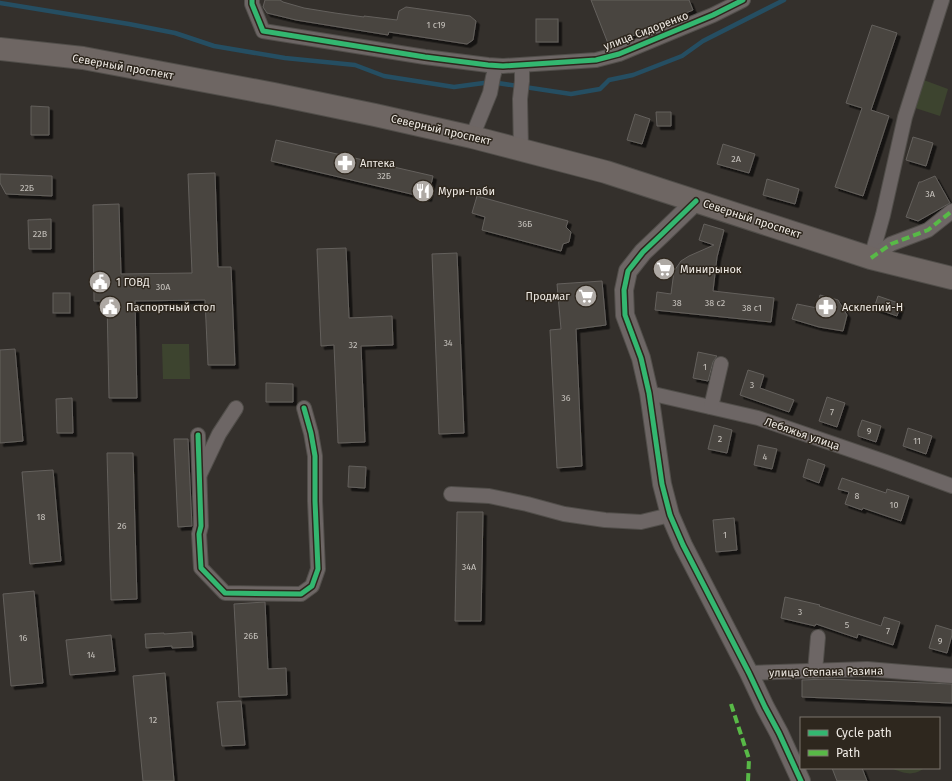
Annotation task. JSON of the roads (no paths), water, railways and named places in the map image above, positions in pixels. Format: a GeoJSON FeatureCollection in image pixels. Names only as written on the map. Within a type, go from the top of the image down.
{"type":"FeatureCollection","features":[{"type":"Feature","properties":{"kind":"main road","name":"Северный проспект"},"geometry":{"type":"LineString","coordinates":[[0,49],[90,60],[274,94],[472,137],[606,172],[871,258],[952,278]]}},
{"type":"Feature","properties":{"kind":"main road","name":"Северный проспект"},"geometry":{"type":"LineString","coordinates":[[871,258],[952,293]]}},
{"type":"Feature","properties":{"kind":"street","name":"улица Сидоренко"},"geometry":{"type":"LineString","coordinates":[[252,0],[252,4],[262,31],[497,70],[522,65],[596,60],[619,54],[713,15],[743,0]]}},
{"type":"Feature","properties":{"kind":"street"},"geometry":{"type":"LineString","coordinates":[[871,258],[883,215],[905,117],[942,0]]}},
{"type":"Feature","properties":{"kind":"street"},"geometry":{"type":"LineString","coordinates":[[521,149],[520,98],[522,65]]}},
{"type":"Feature","properties":{"kind":"street"},"geometry":{"type":"LineString","coordinates":[[472,137],[490,93],[497,70]]}},
{"type":"Feature","properties":{"kind":"street"},"geometry":{"type":"LineString","coordinates":[[696,200],[643,252],[628,271],[624,290],[625,315],[641,358],[649,393],[662,484],[670,515],[683,545],[749,673],[801,781]]}},
{"type":"Feature","properties":{"kind":"street"},"geometry":{"type":"LineString","coordinates":[[871,258],[891,244],[928,230],[952,211]]}},
{"type":"Feature","properties":{"kind":"street"},"geometry":{"type":"LineString","coordinates":[[711,407],[721,364]]}},
{"type":"Feature","properties":{"kind":"street","name":"Лебяжья улица"},"geometry":{"type":"LineString","coordinates":[[649,393],[758,418],[952,486]]}},
{"type":"Feature","properties":{"kind":"street"},"geometry":{"type":"LineString","coordinates":[[199,476],[219,434],[236,408]]}},
{"type":"Feature","properties":{"kind":"street"},"geometry":{"type":"LineString","coordinates":[[198,435],[201,526],[199,534],[201,568],[225,593],[301,594],[312,586],[318,569],[315,456],[311,433],[304,408]]}},
{"type":"Feature","properties":{"kind":"street"},"geometry":{"type":"LineString","coordinates":[[451,494],[489,496],[564,514],[605,520],[641,522],[670,515]]}},
{"type":"Feature","properties":{"kind":"street"},"geometry":{"type":"LineString","coordinates":[[815,671],[818,637]]}},
{"type":"Feature","properties":{"kind":"street","name":"улица Степана Разина"},"geometry":{"type":"LineString","coordinates":[[749,673],[867,669],[952,676]]}},
{"type":"Feature","properties":{"kind":"waterway"},"geometry":{"type":"LineString","coordinates":[[0,3],[175,33],[214,46],[285,58],[355,65],[384,76],[454,87],[491,82],[571,94],[600,89],[609,80],[633,75],[682,56],[703,41],[784,0]]}},
{"type":"Feature","properties":{"kind":"place","name":"Аптека"},"geometry":{"type":"Point","coordinates":[345,163]}},
{"type":"Feature","properties":{"kind":"place","name":"Мури-паби"},"geometry":{"type":"Point","coordinates":[423,191]}},
{"type":"Feature","properties":{"kind":"place","name":"Минирынок"},"geometry":{"type":"Point","coordinates":[664,269]}},
{"type":"Feature","properties":{"kind":"place","name":"1 ГОВД"},"geometry":{"type":"Point","coordinates":[100,282]}},
{"type":"Feature","properties":{"kind":"place","name":"Продмаг"},"geometry":{"type":"Point","coordinates":[586,296]}},
{"type":"Feature","properties":{"kind":"place","name":"Паспортный стол"},"geometry":{"type":"Point","coordinates":[110,307]}},
{"type":"Feature","properties":{"kind":"place","name":"Асклепий-Н"},"geometry":{"type":"Point","coordinates":[826,307]}}]}
